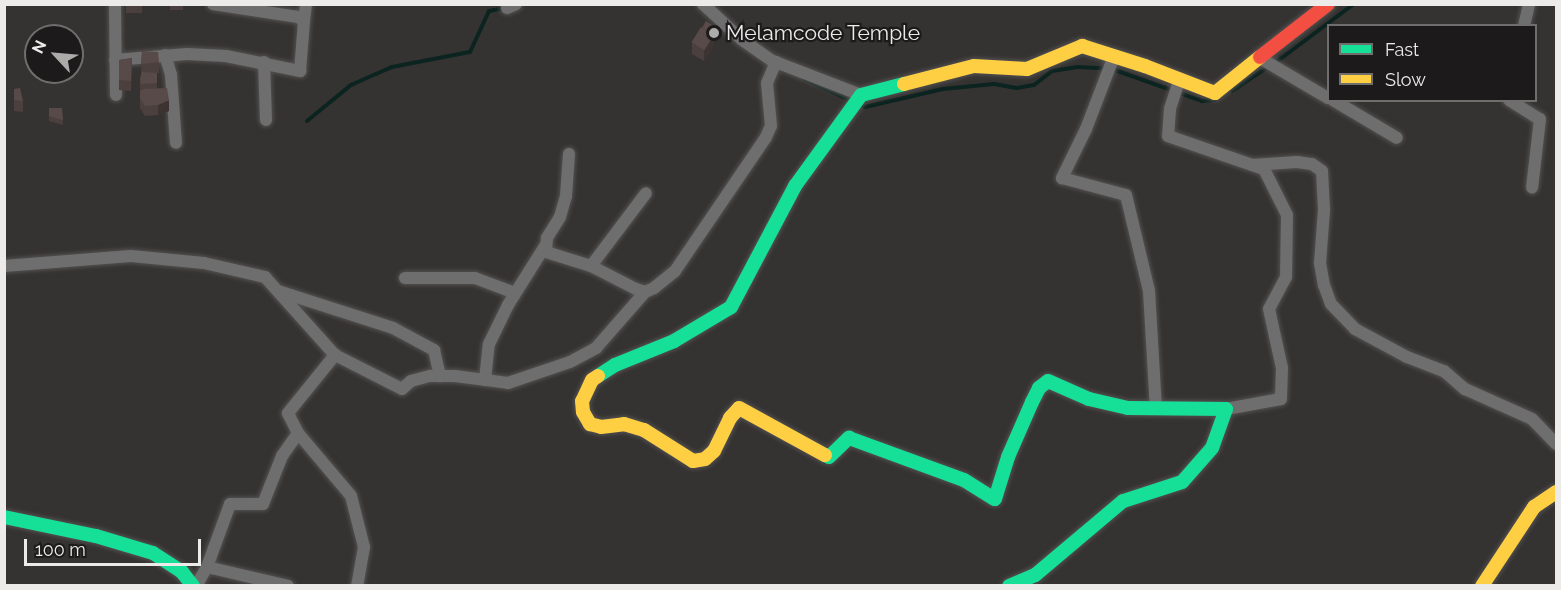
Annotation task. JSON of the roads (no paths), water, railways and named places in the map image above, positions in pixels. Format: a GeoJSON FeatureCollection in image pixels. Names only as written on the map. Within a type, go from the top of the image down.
{"type":"FeatureCollection","features":[{"type":"Feature","properties":{"kind":"street"},"geometry":{"type":"LineString","coordinates":[[115,4],[116,95]]}},
{"type":"Feature","properties":{"kind":"street"},"geometry":{"type":"LineString","coordinates":[[213,4],[298,17],[304,21]]}},
{"type":"Feature","properties":{"kind":"street"},"geometry":{"type":"LineString","coordinates":[[115,60],[165,55],[226,56],[300,71],[306,4]]}},
{"type":"Feature","properties":{"kind":"street"},"geometry":{"type":"LineString","coordinates":[[703,4],[741,39],[775,65],[857,100]]}},
{"type":"Feature","properties":{"kind":"street"},"geometry":{"type":"LineString","coordinates":[[1176,88],[1170,109],[1168,136],[1264,169],[1287,215],[1286,277],[1269,309],[1282,368],[1281,399],[1226,409],[1128,408],[1089,399],[1048,381],[1039,388],[1032,402],[1008,457],[995,499],[964,480],[936,472],[849,438],[829,457],[745,409],[739,408],[730,418],[714,451],[705,459],[693,461],[644,430],[624,424],[601,427],[590,424],[583,412],[582,400],[592,380],[615,365],[674,341],[731,307],[795,186],[857,100],[974,66],[1027,69],[1082,46],[1114,56],[1176,88],[1215,93],[1328,4]]}},
{"type":"Feature","properties":{"kind":"street"},"geometry":{"type":"LineString","coordinates":[[1524,24],[1529,4]]}},
{"type":"Feature","properties":{"kind":"street"},"geometry":{"type":"LineString","coordinates":[[165,55],[171,75],[176,143]]}},
{"type":"Feature","properties":{"kind":"street"},"geometry":{"type":"LineString","coordinates":[[1114,56],[1086,129],[1062,178],[1126,195],[1149,291],[1156,408]]}},
{"type":"Feature","properties":{"kind":"street"},"geometry":{"type":"LineString","coordinates":[[1260,58],[1327,97]]}},
{"type":"Feature","properties":{"kind":"street"},"geometry":{"type":"LineString","coordinates":[[264,63],[266,120]]}},
{"type":"Feature","properties":{"kind":"street"},"geometry":{"type":"LineString","coordinates":[[4,266],[131,256],[204,263],[265,276],[335,355],[402,389],[417,378],[440,376],[508,383],[589,353],[645,292],[665,282],[675,271],[766,137],[771,126],[767,83],[775,65]]}},
{"type":"Feature","properties":{"kind":"street"},"geometry":{"type":"LineString","coordinates":[[1336,102],[1397,138]]}},
{"type":"Feature","properties":{"kind":"street"},"geometry":{"type":"LineString","coordinates":[[1512,102],[1540,119],[1532,188]]}},
{"type":"Feature","properties":{"kind":"street"},"geometry":{"type":"LineString","coordinates":[[485,380],[489,344],[515,293],[545,246],[560,217],[566,196],[568,154]]}},
{"type":"Feature","properties":{"kind":"street"},"geometry":{"type":"LineString","coordinates":[[1252,165],[1297,162],[1312,164],[1322,171],[1324,210],[1320,263],[1324,285],[1332,304],[1355,329],[1407,357],[1444,371],[1465,389],[1532,419],[1557,444]]}},
{"type":"Feature","properties":{"kind":"street"},"geometry":{"type":"LineString","coordinates":[[591,266],[646,193]]}},
{"type":"Feature","properties":{"kind":"street"},"geometry":{"type":"LineString","coordinates":[[545,246],[546,252],[591,266],[626,285],[645,292]]}},
{"type":"Feature","properties":{"kind":"street"},"geometry":{"type":"LineString","coordinates":[[405,278],[475,278],[515,293]]}},
{"type":"Feature","properties":{"kind":"street"},"geometry":{"type":"LineString","coordinates":[[277,291],[403,334],[434,350],[440,376]]}},
{"type":"Feature","properties":{"kind":"street"},"geometry":{"type":"LineString","coordinates":[[335,355],[288,413],[298,434],[351,496],[364,547],[357,585]]}},
{"type":"Feature","properties":{"kind":"street"},"geometry":{"type":"LineString","coordinates":[[1009,585],[1035,575],[1123,501],[1182,482],[1212,448],[1226,409]]}},
{"type":"Feature","properties":{"kind":"street"},"geometry":{"type":"LineString","coordinates":[[4,517],[96,536],[153,553],[182,572],[195,585],[207,567],[230,504],[263,504],[282,456],[298,434]]}},
{"type":"Feature","properties":{"kind":"street"},"geometry":{"type":"LineString","coordinates":[[1482,585],[1534,507],[1557,492]]}},
{"type":"Feature","properties":{"kind":"street"},"geometry":{"type":"LineString","coordinates":[[207,567],[288,585]]}},
{"type":"Feature","properties":{"kind":"waterway"},"geometry":{"type":"LineString","coordinates":[[1327,24],[1354,4]]}},
{"type":"Feature","properties":{"kind":"waterway"},"geometry":{"type":"LineString","coordinates":[[307,121],[351,85],[392,67],[470,52],[489,11],[505,8]]}},
{"type":"Feature","properties":{"kind":"waterway"},"geometry":{"type":"LineString","coordinates":[[1275,63],[1327,24]]}},
{"type":"Feature","properties":{"kind":"waterway"},"geometry":{"type":"LineString","coordinates":[[861,105],[865,107],[943,89],[994,84],[1017,88],[1034,85],[1052,71],[1078,67],[1112,69],[1202,101],[1215,100]]}},
{"type":"Feature","properties":{"kind":"waterway"},"geometry":{"type":"LineString","coordinates":[[1232,91],[1268,67]]}},
{"type":"Feature","properties":{"kind":"waterway"},"geometry":{"type":"LineString","coordinates":[[804,79],[852,101]]}},
{"type":"Feature","properties":{"kind":"place","name":"Melamcode Temple"},"geometry":{"type":"Point","coordinates":[714,33]}}]}
